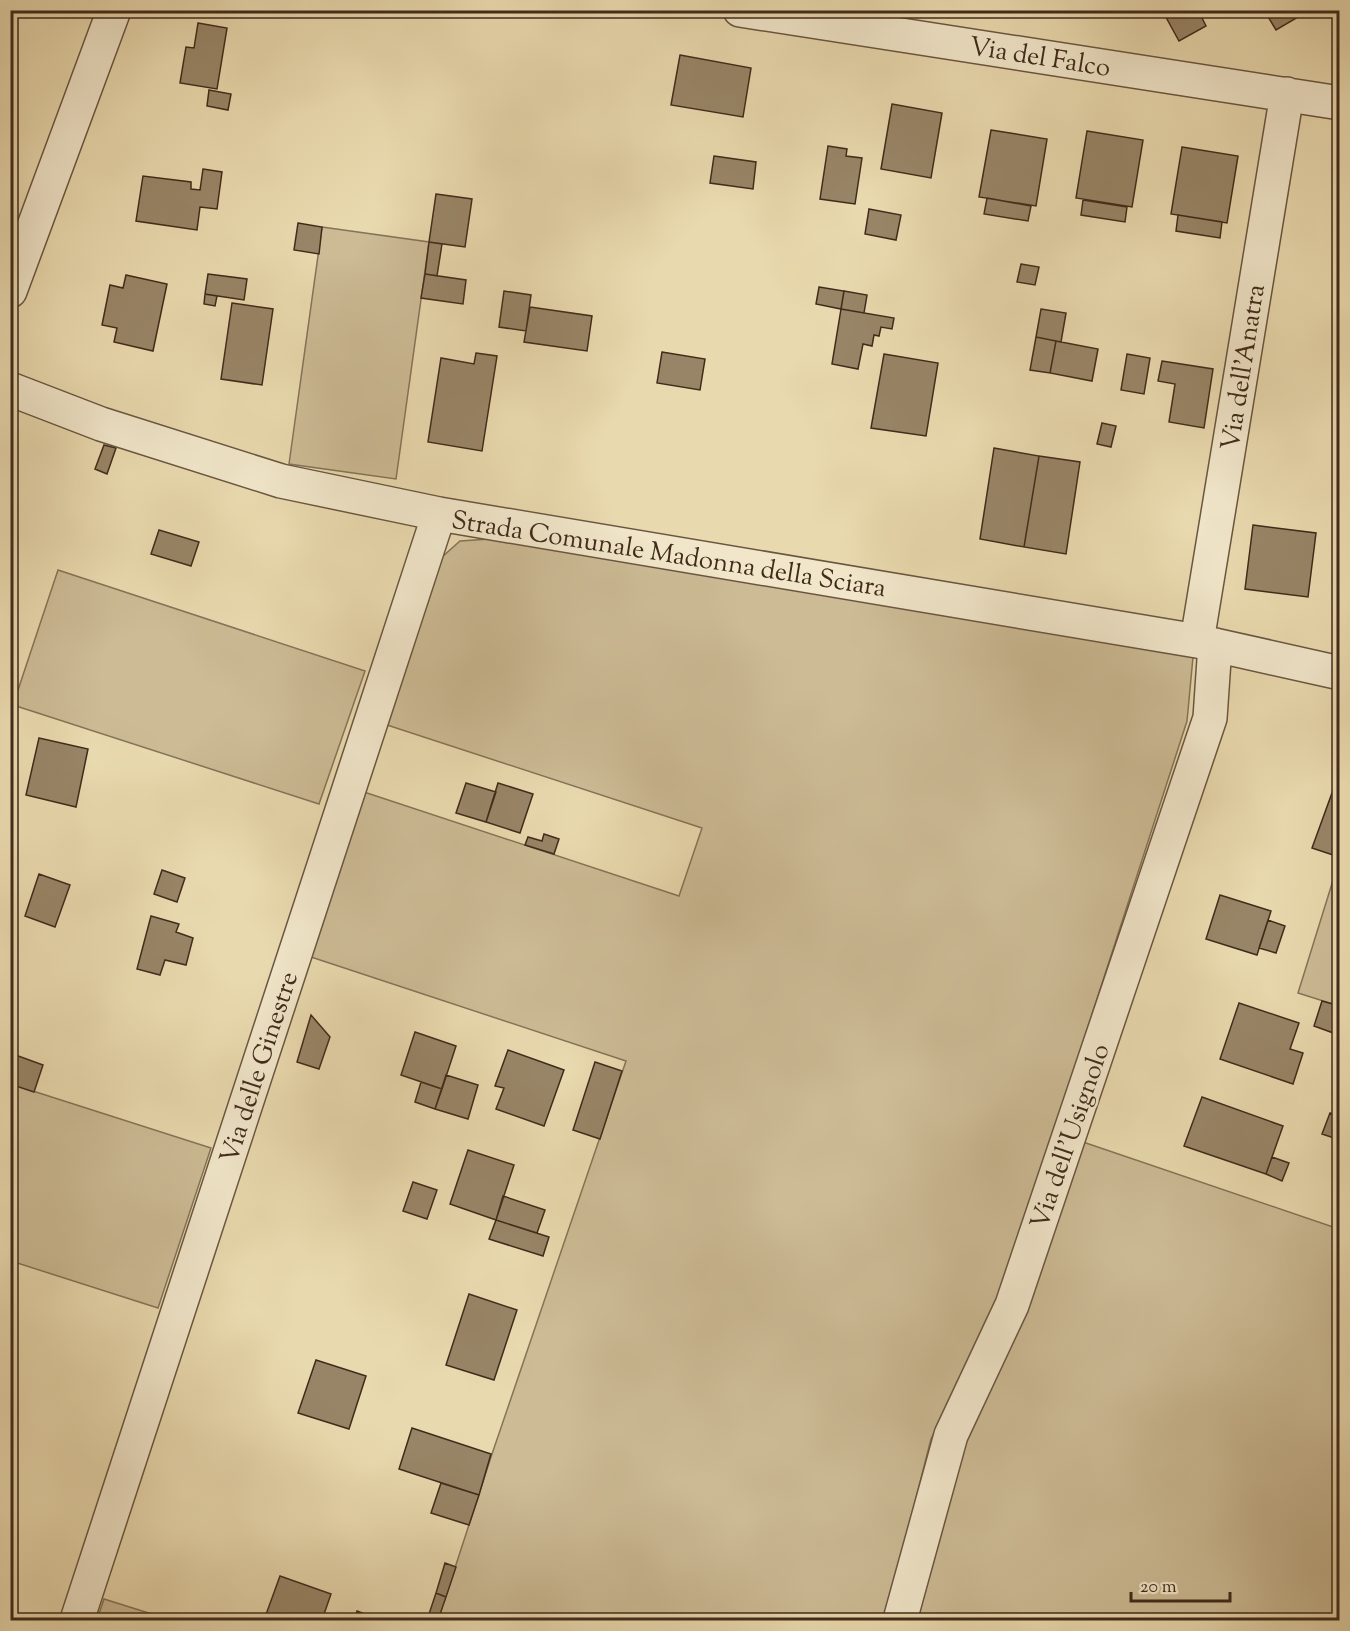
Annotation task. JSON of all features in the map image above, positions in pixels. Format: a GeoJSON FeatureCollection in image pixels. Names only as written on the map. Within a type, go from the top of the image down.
{"type":"FeatureCollection","features":[{"type":"Feature","properties":{"kind":"street"},"geometry":{"type":"LineString","coordinates":[[10,291],[114,10]]}},
{"type":"Feature","properties":{"kind":"street","name":"Via del Falco"},"geometry":{"type":"LineString","coordinates":[[740,10],[1340,103]]}},
{"type":"Feature","properties":{"kind":"street","name":"Via dell'Anatra"},"geometry":{"type":"LineString","coordinates":[[1206,643],[1287,94]]}},
{"type":"Feature","properties":{"kind":"street","name":"Strada Comunale Madonna della Sciara"},"geometry":{"type":"LineString","coordinates":[[10,389],[101,424],[281,481],[439,514],[1206,643],[1340,673]]}},
{"type":"Feature","properties":{"kind":"street","name":"Via delle Ginestre"},"geometry":{"type":"LineString","coordinates":[[77,1620],[439,514]]}},
{"type":"Feature","properties":{"kind":"street","name":"Via dell'Usignolo"},"geometry":{"type":"LineString","coordinates":[[900,1620],[951,1435],[1012,1305],[1210,718],[1206,643]]}},
{"type":"Feature","properties":{"kind":"shaded area"},"geometry":{"type":"Polygon","coordinates":[[[322,227],[429,242],[396,479],[289,464],[322,227]]]}},
{"type":"Feature","properties":{"kind":"shaded area"},"geometry":{"type":"Polygon","coordinates":[[[490,539],[1193,657],[1187,721],[995,1314],[931,1439],[885,1620],[438,1620],[626,1061],[311,957],[364,792],[679,896],[702,828],[387,725],[441,558],[460,541],[490,539]]]}},
{"type":"Feature","properties":{"kind":"shaded area"},"geometry":{"type":"Polygon","coordinates":[[[58,570],[365,671],[319,804],[13,705],[58,570]]]}},
{"type":"Feature","properties":{"kind":"shaded area"},"geometry":{"type":"Polygon","coordinates":[[[1339,861],[1339,1006],[1298,993],[1339,861]]]}},
{"type":"Feature","properties":{"kind":"shaded area"},"geometry":{"type":"Polygon","coordinates":[[[11,1084],[211,1148],[158,1308],[11,1261],[11,1084]]]}},
{"type":"Feature","properties":{"kind":"shaded area"},"geometry":{"type":"Polygon","coordinates":[[[1083,1142],[1339,1229],[1339,1620],[908,1620],[959,1435],[1083,1142]]]}},
{"type":"Feature","properties":{"kind":"shaded area"},"geometry":{"type":"Polygon","coordinates":[[[104,1599],[171,1620],[97,1620],[104,1599]]]}},
{"type":"Feature","properties":{"kind":"building"},"geometry":{"type":"Polygon","coordinates":[[[1162,10],[1212,10],[1201,16],[1206,26],[1179,41],[1162,10]]]}},
{"type":"Feature","properties":{"kind":"building"},"geometry":{"type":"Polygon","coordinates":[[[1264,10],[1310,10],[1276,30],[1264,10]]]}},
{"type":"Feature","properties":{"kind":"building"},"geometry":{"type":"Polygon","coordinates":[[[198,23],[227,28],[217,89],[180,83],[186,47],[194,48],[198,23]]]}},
{"type":"Feature","properties":{"kind":"building"},"geometry":{"type":"Polygon","coordinates":[[[680,55],[751,68],[743,117],[671,105],[680,55]]]}},
{"type":"Feature","properties":{"kind":"building"},"geometry":{"type":"Polygon","coordinates":[[[209,90],[231,94],[228,110],[207,106],[209,90]]]}},
{"type":"Feature","properties":{"kind":"building"},"geometry":{"type":"Polygon","coordinates":[[[892,104],[942,113],[931,178],[881,169],[892,104]]]}},
{"type":"Feature","properties":{"kind":"building"},"geometry":{"type":"Polygon","coordinates":[[[991,130],[1047,139],[1036,206],[979,197],[991,130]]]}},
{"type":"Feature","properties":{"kind":"building"},"geometry":{"type":"Polygon","coordinates":[[[1087,131],[1143,140],[1132,207],[1076,198],[1087,131]]]}},
{"type":"Feature","properties":{"kind":"building"},"geometry":{"type":"Polygon","coordinates":[[[828,146],[847,149],[846,156],[862,158],[855,204],[820,199],[828,146]]]}},
{"type":"Feature","properties":{"kind":"building"},"geometry":{"type":"Polygon","coordinates":[[[1182,147],[1238,156],[1227,223],[1171,214],[1182,147]]]}},
{"type":"Feature","properties":{"kind":"building"},"geometry":{"type":"Polygon","coordinates":[[[714,156],[756,162],[753,189],[710,183],[714,156]]]}},
{"type":"Feature","properties":{"kind":"building"},"geometry":{"type":"Polygon","coordinates":[[[203,169],[222,172],[217,209],[200,207],[197,230],[136,221],[143,176],[191,182],[191,189],[200,190],[203,169]]]}},
{"type":"Feature","properties":{"kind":"building"},"geometry":{"type":"Polygon","coordinates":[[[436,194],[472,199],[465,247],[429,242],[436,194]]]}},
{"type":"Feature","properties":{"kind":"building"},"geometry":{"type":"Polygon","coordinates":[[[987,198],[1031,206],[1028,221],[984,214],[987,198]]]}},
{"type":"Feature","properties":{"kind":"building"},"geometry":{"type":"Polygon","coordinates":[[[1083,200],[1127,207],[1125,222],[1081,215],[1083,200]]]}},
{"type":"Feature","properties":{"kind":"building"},"geometry":{"type":"Polygon","coordinates":[[[869,209],[901,215],[896,240],[865,234],[869,209]]]}},
{"type":"Feature","properties":{"kind":"building"},"geometry":{"type":"Polygon","coordinates":[[[1178,215],[1222,222],[1220,238],[1176,231],[1178,215]]]}},
{"type":"Feature","properties":{"kind":"building"},"geometry":{"type":"Polygon","coordinates":[[[298,223],[322,227],[319,254],[294,250],[298,223]]]}},
{"type":"Feature","properties":{"kind":"building"},"geometry":{"type":"Polygon","coordinates":[[[429,242],[442,244],[437,276],[425,274],[429,242]]]}},
{"type":"Feature","properties":{"kind":"building"},"geometry":{"type":"Polygon","coordinates":[[[1021,264],[1039,267],[1035,285],[1017,282],[1021,264]]]}},
{"type":"Feature","properties":{"kind":"building"},"geometry":{"type":"Polygon","coordinates":[[[208,274],[247,279],[244,300],[205,294],[208,274]]]}},
{"type":"Feature","properties":{"kind":"building"},"geometry":{"type":"Polygon","coordinates":[[[425,274],[466,280],[463,304],[421,298],[425,274]]]}},
{"type":"Feature","properties":{"kind":"building"},"geometry":{"type":"Polygon","coordinates":[[[126,275],[167,284],[153,351],[114,342],[117,328],[102,325],[110,285],[123,288],[126,275]]]}},
{"type":"Feature","properties":{"kind":"building"},"geometry":{"type":"Polygon","coordinates":[[[819,287],[844,291],[841,309],[816,304],[819,287]]]}},
{"type":"Feature","properties":{"kind":"building"},"geometry":{"type":"Polygon","coordinates":[[[504,291],[531,295],[526,331],[499,327],[504,291]]]}},
{"type":"Feature","properties":{"kind":"building"},"geometry":{"type":"Polygon","coordinates":[[[844,291],[867,295],[864,313],[841,309],[844,291]]]}},
{"type":"Feature","properties":{"kind":"building"},"geometry":{"type":"Polygon","coordinates":[[[205,294],[217,296],[215,306],[204,304],[205,294]]]}},
{"type":"Feature","properties":{"kind":"building"},"geometry":{"type":"Polygon","coordinates":[[[232,303],[273,309],[262,385],[221,379],[232,303]]]}},
{"type":"Feature","properties":{"kind":"building"},"geometry":{"type":"Polygon","coordinates":[[[530,307],[592,316],[587,351],[524,342],[530,307]]]}},
{"type":"Feature","properties":{"kind":"building"},"geometry":{"type":"Polygon","coordinates":[[[841,309],[894,318],[892,329],[881,327],[879,336],[874,335],[872,346],[863,344],[858,369],[832,364],[841,309]]]}},
{"type":"Feature","properties":{"kind":"building"},"geometry":{"type":"Polygon","coordinates":[[[1041,309],[1066,313],[1061,342],[1036,337],[1041,309]]]}},
{"type":"Feature","properties":{"kind":"building"},"geometry":{"type":"Polygon","coordinates":[[[1036,337],[1056,341],[1050,373],[1030,370],[1036,337]]]}},
{"type":"Feature","properties":{"kind":"building"},"geometry":{"type":"Polygon","coordinates":[[[1056,341],[1098,349],[1092,381],[1050,373],[1056,341]]]}},
{"type":"Feature","properties":{"kind":"building"},"geometry":{"type":"Polygon","coordinates":[[[662,352],[705,359],[700,390],[657,383],[662,352]]]}},
{"type":"Feature","properties":{"kind":"building"},"geometry":{"type":"Polygon","coordinates":[[[476,353],[497,356],[482,451],[428,442],[441,358],[474,364],[476,353]]]}},
{"type":"Feature","properties":{"kind":"building"},"geometry":{"type":"Polygon","coordinates":[[[884,354],[938,363],[926,436],[871,428],[884,354]]]}},
{"type":"Feature","properties":{"kind":"building"},"geometry":{"type":"Polygon","coordinates":[[[1127,354],[1150,358],[1144,394],[1121,390],[1127,354]]]}},
{"type":"Feature","properties":{"kind":"building"},"geometry":{"type":"Polygon","coordinates":[[[1162,361],[1213,369],[1204,428],[1169,422],[1175,384],[1158,381],[1162,361]]]}},
{"type":"Feature","properties":{"kind":"building"},"geometry":{"type":"Polygon","coordinates":[[[1102,423],[1116,426],[1111,447],[1097,444],[1102,423]]]}},
{"type":"Feature","properties":{"kind":"building"},"geometry":{"type":"Polygon","coordinates":[[[104,445],[116,448],[107,474],[95,469],[104,445]]]}},
{"type":"Feature","properties":{"kind":"building"},"geometry":{"type":"Polygon","coordinates":[[[994,448],[1039,456],[1024,547],[980,539],[994,448]]]}},
{"type":"Feature","properties":{"kind":"building"},"geometry":{"type":"Polygon","coordinates":[[[1039,456],[1080,462],[1066,554],[1024,547],[1039,456]]]}},
{"type":"Feature","properties":{"kind":"building"},"geometry":{"type":"Polygon","coordinates":[[[1253,525],[1316,533],[1308,597],[1245,589],[1253,525]]]}},
{"type":"Feature","properties":{"kind":"building"},"geometry":{"type":"Polygon","coordinates":[[[159,530],[199,542],[191,566],[151,554],[159,530]]]}},
{"type":"Feature","properties":{"kind":"building"},"geometry":{"type":"Polygon","coordinates":[[[39,738],[88,749],[76,807],[26,795],[39,738]]]}},
{"type":"Feature","properties":{"kind":"building"},"geometry":{"type":"Polygon","coordinates":[[[1336,782],[1340,783],[1339,857],[1312,848],[1336,782]]]}},
{"type":"Feature","properties":{"kind":"building"},"geometry":{"type":"Polygon","coordinates":[[[466,783],[496,792],[486,822],[456,813],[466,783]]]}},
{"type":"Feature","properties":{"kind":"building"},"geometry":{"type":"Polygon","coordinates":[[[498,783],[533,794],[520,833],[486,822],[498,783]]]}},
{"type":"Feature","properties":{"kind":"building"},"geometry":{"type":"Polygon","coordinates":[[[544,834],[559,839],[554,854],[525,845],[528,837],[542,841],[544,834]]]}},
{"type":"Feature","properties":{"kind":"building"},"geometry":{"type":"Polygon","coordinates":[[[162,870],[185,878],[177,902],[154,894],[162,870]]]}},
{"type":"Feature","properties":{"kind":"building"},"geometry":{"type":"Polygon","coordinates":[[[39,874],[70,885],[55,927],[25,916],[39,874]]]}},
{"type":"Feature","properties":{"kind":"building"},"geometry":{"type":"Polygon","coordinates":[[[1220,895],[1271,911],[1257,955],[1206,939],[1220,895]]]}},
{"type":"Feature","properties":{"kind":"building"},"geometry":{"type":"Polygon","coordinates":[[[151,916],[179,924],[176,932],[193,938],[186,965],[165,960],[160,975],[137,969],[151,916]]]}},
{"type":"Feature","properties":{"kind":"building"},"geometry":{"type":"Polygon","coordinates":[[[1268,920],[1285,926],[1276,953],[1259,948],[1268,920]]]}},
{"type":"Feature","properties":{"kind":"building"},"geometry":{"type":"Polygon","coordinates":[[[1322,1001],[1340,1006],[1340,1024],[1336,1034],[1314,1026],[1322,1001]]]}},
{"type":"Feature","properties":{"kind":"building"},"geometry":{"type":"Polygon","coordinates":[[[1239,1003],[1299,1023],[1290,1049],[1303,1053],[1293,1084],[1220,1059],[1239,1003]]]}},
{"type":"Feature","properties":{"kind":"building"},"geometry":{"type":"Polygon","coordinates":[[[311,1015],[330,1037],[319,1069],[297,1062],[311,1015]]]}},
{"type":"Feature","properties":{"kind":"building"},"geometry":{"type":"Polygon","coordinates":[[[415,1032],[456,1046],[442,1089],[401,1075],[415,1032]]]}},
{"type":"Feature","properties":{"kind":"building"},"geometry":{"type":"Polygon","coordinates":[[[508,1050],[564,1070],[544,1126],[496,1109],[504,1088],[495,1086],[508,1050]]]}},
{"type":"Feature","properties":{"kind":"building"},"geometry":{"type":"Polygon","coordinates":[[[10,1053],[43,1065],[34,1092],[10,1084],[10,1053]]]}},
{"type":"Feature","properties":{"kind":"building"},"geometry":{"type":"Polygon","coordinates":[[[595,1062],[622,1071],[600,1139],[573,1130],[595,1062]]]}},
{"type":"Feature","properties":{"kind":"building"},"geometry":{"type":"Polygon","coordinates":[[[446,1075],[478,1085],[468,1119],[435,1109],[446,1075]]]}},
{"type":"Feature","properties":{"kind":"building"},"geometry":{"type":"Polygon","coordinates":[[[421,1082],[442,1089],[435,1109],[415,1102],[421,1082]]]}},
{"type":"Feature","properties":{"kind":"building"},"geometry":{"type":"Polygon","coordinates":[[[1202,1097],[1283,1126],[1266,1174],[1184,1146],[1202,1097]]]}},
{"type":"Feature","properties":{"kind":"building"},"geometry":{"type":"Polygon","coordinates":[[[1330,1113],[1340,1117],[1340,1140],[1322,1134],[1330,1113]]]}},
{"type":"Feature","properties":{"kind":"building"},"geometry":{"type":"Polygon","coordinates":[[[468,1150],[514,1165],[496,1220],[450,1204],[468,1150]]]}},
{"type":"Feature","properties":{"kind":"building"},"geometry":{"type":"Polygon","coordinates":[[[1272,1157],[1289,1163],[1282,1181],[1266,1174],[1272,1157]]]}},
{"type":"Feature","properties":{"kind":"building"},"geometry":{"type":"Polygon","coordinates":[[[413,1182],[437,1190],[427,1219],[403,1211],[413,1182]]]}},
{"type":"Feature","properties":{"kind":"building"},"geometry":{"type":"Polygon","coordinates":[[[503,1196],[545,1210],[537,1233],[496,1220],[503,1196]]]}},
{"type":"Feature","properties":{"kind":"building"},"geometry":{"type":"Polygon","coordinates":[[[496,1220],[549,1237],[543,1256],[489,1239],[496,1220]]]}},
{"type":"Feature","properties":{"kind":"building"},"geometry":{"type":"Polygon","coordinates":[[[469,1294],[517,1310],[494,1380],[446,1365],[469,1294]]]}},
{"type":"Feature","properties":{"kind":"building"},"geometry":{"type":"Polygon","coordinates":[[[316,1360],[366,1376],[349,1429],[298,1413],[316,1360]]]}},
{"type":"Feature","properties":{"kind":"building"},"geometry":{"type":"Polygon","coordinates":[[[412,1428],[491,1454],[479,1495],[399,1469],[412,1428]]]}},
{"type":"Feature","properties":{"kind":"building"},"geometry":{"type":"Polygon","coordinates":[[[441,1483],[479,1495],[469,1525],[431,1513],[441,1483]]]}},
{"type":"Feature","properties":{"kind":"building"},"geometry":{"type":"Polygon","coordinates":[[[445,1563],[456,1567],[446,1597],[436,1593],[445,1563]]]}},
{"type":"Feature","properties":{"kind":"building"},"geometry":{"type":"Polygon","coordinates":[[[280,1576],[331,1594],[322,1620],[264,1620],[280,1576]]]}},
{"type":"Feature","properties":{"kind":"building"},"geometry":{"type":"Polygon","coordinates":[[[436,1593],[446,1597],[438,1620],[427,1620],[436,1593]]]}},
{"type":"Feature","properties":{"kind":"building"},"geometry":{"type":"Polygon","coordinates":[[[357,1611],[375,1618],[374,1620],[354,1620],[357,1611]]]}}]}
